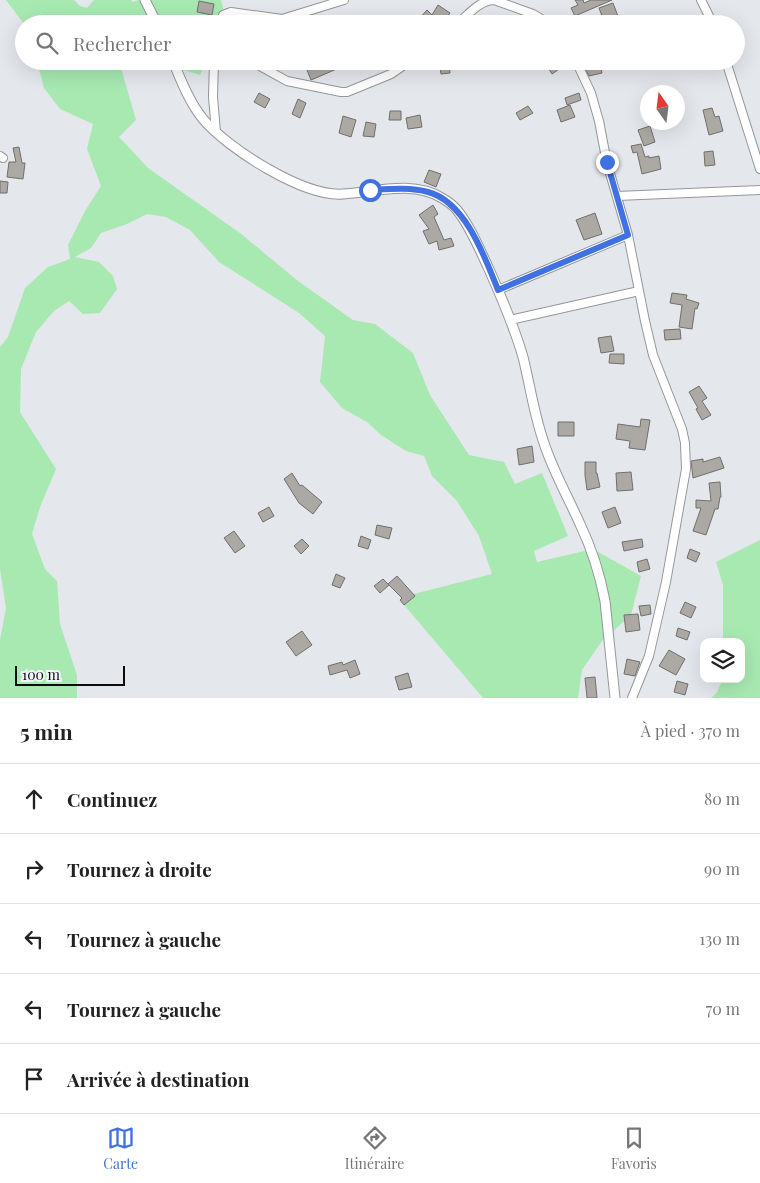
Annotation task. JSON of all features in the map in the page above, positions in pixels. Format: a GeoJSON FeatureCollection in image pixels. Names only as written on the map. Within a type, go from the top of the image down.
{"type":"FeatureCollection","features":[{"type":"Feature","properties":{"kind":"street"},"geometry":{"type":"LineString","coordinates":[[145,0],[152,15]]}},
{"type":"Feature","properties":{"kind":"street"},"geometry":{"type":"LineString","coordinates":[[295,15],[344,0]]}},
{"type":"Feature","properties":{"kind":"street"},"geometry":{"type":"LineString","coordinates":[[468,15],[488,0],[494,0],[535,15]]}},
{"type":"Feature","properties":{"kind":"street"},"geometry":{"type":"LineString","coordinates":[[702,0],[709,15]]}},
{"type":"Feature","properties":{"kind":"street"},"geometry":{"type":"LineString","coordinates":[[223,15],[231,12],[253,15]]}},
{"type":"Feature","properties":{"kind":"street"},"geometry":{"type":"LineString","coordinates":[[177,70],[193,104],[203,119],[216,132],[256,161],[280,175],[326,193],[343,194],[370,190],[409,189],[429,192],[455,207],[461,215],[479,247],[510,320],[522,354],[543,442],[553,469],[581,525],[602,585],[615,698]]}},
{"type":"Feature","properties":{"kind":"street"},"geometry":{"type":"LineString","coordinates":[[214,70],[213,97],[216,132]]}},
{"type":"Feature","properties":{"kind":"street"},"geometry":{"type":"LineString","coordinates":[[268,70],[288,81],[347,92],[397,70]]}},
{"type":"Feature","properties":{"kind":"street"},"geometry":{"type":"LineString","coordinates":[[580,70],[599,121],[607,162],[628,235],[653,355],[682,429],[685,443],[686,469],[666,582],[650,656],[632,698]]}},
{"type":"Feature","properties":{"kind":"street"},"geometry":{"type":"LineString","coordinates":[[729,70],[760,169]]}},
{"type":"Feature","properties":{"kind":"street"},"geometry":{"type":"LineString","coordinates":[[617,196],[760,190]]}},
{"type":"Feature","properties":{"kind":"street"},"geometry":{"type":"LineString","coordinates":[[498,290],[628,235]]}},
{"type":"Feature","properties":{"kind":"street"},"geometry":{"type":"LineString","coordinates":[[510,320],[639,291]]}},
{"type":"Feature","properties":{"kind":"green space"},"geometry":{"type":"Polygon","coordinates":[[[6,0],[74,0],[80,6],[87,8],[94,0],[131,0],[133,2],[139,0],[221,0],[225,15],[17,15],[6,0]]]}},
{"type":"Feature","properties":{"kind":"green space"},"geometry":{"type":"Polygon","coordinates":[[[39,70],[122,70],[136,120],[119,137],[148,168],[240,233],[298,281],[353,320],[375,324],[413,353],[430,395],[469,455],[504,462],[515,484],[542,473],[568,536],[534,551],[537,562],[593,549],[641,576],[631,615],[602,641],[582,670],[578,698],[483,698],[400,600],[402,597],[492,574],[479,536],[457,501],[432,476],[424,456],[406,451],[381,435],[367,422],[342,408],[320,382],[325,336],[299,313],[219,262],[190,230],[166,217],[147,214],[127,224],[101,233],[91,248],[75,257],[99,262],[113,276],[117,289],[100,313],[83,314],[69,301],[54,311],[36,332],[21,369],[20,412],[56,469],[40,507],[32,534],[45,569],[57,581],[60,624],[77,675],[77,698],[0,698],[0,640],[6,608],[0,569],[0,347],[8,337],[25,288],[48,267],[70,259],[68,245],[85,211],[101,186],[87,149],[93,124],[60,109],[44,88],[39,70]]]}},
{"type":"Feature","properties":{"kind":"green space"},"geometry":{"type":"Polygon","coordinates":[[[184,70],[202,70],[200,75],[184,70]]]}},
{"type":"Feature","properties":{"kind":"green space"},"geometry":{"type":"Polygon","coordinates":[[[760,540],[760,698],[711,698],[717,692],[721,683],[745,683],[745,638],[723,638],[723,585],[716,562],[760,540]]]}},
{"type":"Feature","properties":{"kind":"building"},"geometry":{"type":"Polygon","coordinates":[[[575,0],[583,0],[584,3],[591,0],[612,0],[574,15],[571,8],[578,5],[575,0]]]}},
{"type":"Feature","properties":{"kind":"building"},"geometry":{"type":"Polygon","coordinates":[[[199,1],[214,4],[212,15],[197,12],[199,1]]]}},
{"type":"Feature","properties":{"kind":"building"},"geometry":{"type":"Polygon","coordinates":[[[613,3],[618,15],[602,15],[599,8],[613,3]]]}},
{"type":"Feature","properties":{"kind":"building"},"geometry":{"type":"Polygon","coordinates":[[[438,5],[450,13],[449,15],[432,15],[438,5]]]}},
{"type":"Feature","properties":{"kind":"building"},"geometry":{"type":"Polygon","coordinates":[[[427,10],[432,15],[422,15],[427,10]]]}},
{"type":"Feature","properties":{"kind":"building"},"geometry":{"type":"Polygon","coordinates":[[[307,70],[334,70],[311,80],[307,70]]]}},
{"type":"Feature","properties":{"kind":"building"},"geometry":{"type":"Polygon","coordinates":[[[440,70],[450,70],[450,73],[441,74],[440,70]]]}},
{"type":"Feature","properties":{"kind":"building"},"geometry":{"type":"Polygon","coordinates":[[[550,70],[558,70],[552,74],[550,70]]]}},
{"type":"Feature","properties":{"kind":"building"},"geometry":{"type":"Polygon","coordinates":[[[586,70],[601,70],[602,73],[589,76],[586,70]]]}},
{"type":"Feature","properties":{"kind":"building"},"geometry":{"type":"Polygon","coordinates":[[[259,93],[270,99],[265,108],[254,102],[259,93]]]}},
{"type":"Feature","properties":{"kind":"building"},"geometry":{"type":"Polygon","coordinates":[[[579,93],[581,100],[567,105],[565,98],[579,93]]]}},
{"type":"Feature","properties":{"kind":"building"},"geometry":{"type":"Polygon","coordinates":[[[298,99],[306,103],[300,118],[292,114],[298,99]]]}},
{"type":"Feature","properties":{"kind":"building"},"geometry":{"type":"Polygon","coordinates":[[[570,105],[575,117],[561,122],[557,110],[570,105]]]}},
{"type":"Feature","properties":{"kind":"building"},"geometry":{"type":"Polygon","coordinates":[[[528,106],[533,113],[520,120],[516,113],[528,106]]]}},
{"type":"Feature","properties":{"kind":"building"},"geometry":{"type":"Polygon","coordinates":[[[712,108],[715,117],[719,116],[723,131],[709,135],[703,110],[712,108]]]}},
{"type":"Feature","properties":{"kind":"building"},"geometry":{"type":"Polygon","coordinates":[[[390,111],[401,111],[401,120],[389,120],[390,111]]]}},
{"type":"Feature","properties":{"kind":"building"},"geometry":{"type":"Polygon","coordinates":[[[420,115],[422,127],[408,129],[406,118],[420,115]]]}},
{"type":"Feature","properties":{"kind":"building"},"geometry":{"type":"Polygon","coordinates":[[[343,116],[356,120],[351,137],[339,133],[343,116]]]}},
{"type":"Feature","properties":{"kind":"building"},"geometry":{"type":"Polygon","coordinates":[[[366,122],[376,124],[374,137],[363,136],[366,122]]]}},
{"type":"Feature","properties":{"kind":"building"},"geometry":{"type":"Polygon","coordinates":[[[638,130],[651,130],[655,142],[644,146],[638,130]]]}},
{"type":"Feature","properties":{"kind":"building"},"geometry":{"type":"Polygon","coordinates":[[[641,144],[645,157],[659,156],[661,169],[642,174],[637,152],[633,153],[631,146],[641,144]]]}},
{"type":"Feature","properties":{"kind":"building"},"geometry":{"type":"Polygon","coordinates":[[[19,147],[22,163],[25,163],[23,179],[7,177],[9,162],[16,162],[13,148],[19,147]]]}},
{"type":"Feature","properties":{"kind":"building"},"geometry":{"type":"Polygon","coordinates":[[[713,151],[715,165],[705,166],[704,152],[713,151]]]}},
{"type":"Feature","properties":{"kind":"building"},"geometry":{"type":"Polygon","coordinates":[[[429,170],[441,174],[436,187],[424,182],[429,170]]]}},
{"type":"Feature","properties":{"kind":"building"},"geometry":{"type":"Polygon","coordinates":[[[0,181],[8,182],[7,193],[0,193],[0,181]]]}},
{"type":"Feature","properties":{"kind":"building"},"geometry":{"type":"Polygon","coordinates":[[[433,205],[438,214],[434,217],[444,240],[451,238],[454,246],[439,250],[437,241],[429,244],[423,231],[429,229],[419,215],[433,205]]]}},
{"type":"Feature","properties":{"kind":"building"},"geometry":{"type":"Polygon","coordinates":[[[595,213],[602,234],[584,240],[576,220],[595,213]]]}},
{"type":"Feature","properties":{"kind":"building"},"geometry":{"type":"Polygon","coordinates":[[[672,293],[687,295],[686,299],[699,303],[697,309],[695,308],[692,329],[679,327],[682,305],[670,303],[672,293]]]}},
{"type":"Feature","properties":{"kind":"building"},"geometry":{"type":"Polygon","coordinates":[[[680,329],[681,339],[665,340],[664,330],[680,329]]]}},
{"type":"Feature","properties":{"kind":"building"},"geometry":{"type":"Polygon","coordinates":[[[611,336],[614,351],[601,353],[598,338],[611,336]]]}},
{"type":"Feature","properties":{"kind":"building"},"geometry":{"type":"Polygon","coordinates":[[[610,354],[624,354],[624,364],[609,363],[610,354]]]}},
{"type":"Feature","properties":{"kind":"building"},"geometry":{"type":"Polygon","coordinates":[[[699,386],[707,398],[702,401],[711,415],[702,420],[689,392],[699,386]]]}},
{"type":"Feature","properties":{"kind":"building"},"geometry":{"type":"Polygon","coordinates":[[[641,419],[650,420],[645,450],[629,448],[630,441],[616,439],[618,424],[640,427],[641,419]]]}},
{"type":"Feature","properties":{"kind":"building"},"geometry":{"type":"Polygon","coordinates":[[[558,422],[574,422],[574,436],[558,436],[558,422]]]}},
{"type":"Feature","properties":{"kind":"building"},"geometry":{"type":"Polygon","coordinates":[[[532,446],[534,462],[519,465],[517,449],[532,446]]]}},
{"type":"Feature","properties":{"kind":"building"},"geometry":{"type":"Polygon","coordinates":[[[720,457],[724,468],[693,478],[691,461],[703,459],[703,462],[720,457]]]}},
{"type":"Feature","properties":{"kind":"building"},"geometry":{"type":"Polygon","coordinates":[[[585,462],[596,462],[596,473],[600,487],[587,490],[585,462]]]}},
{"type":"Feature","properties":{"kind":"building"},"geometry":{"type":"Polygon","coordinates":[[[631,472],[633,490],[617,491],[616,473],[631,472]]]}},
{"type":"Feature","properties":{"kind":"building"},"geometry":{"type":"Polygon","coordinates":[[[292,473],[300,486],[302,485],[322,502],[313,514],[299,503],[284,479],[292,473]]]}},
{"type":"Feature","properties":{"kind":"building"},"geometry":{"type":"Polygon","coordinates":[[[720,482],[721,497],[718,509],[715,509],[706,535],[693,531],[701,508],[696,508],[696,500],[711,501],[709,483],[720,482]]]}},
{"type":"Feature","properties":{"kind":"building"},"geometry":{"type":"Polygon","coordinates":[[[269,507],[274,516],[263,522],[258,513],[269,507]]]}},
{"type":"Feature","properties":{"kind":"building"},"geometry":{"type":"Polygon","coordinates":[[[615,507],[621,523],[608,528],[602,512],[615,507]]]}},
{"type":"Feature","properties":{"kind":"building"},"geometry":{"type":"Polygon","coordinates":[[[377,525],[392,528],[389,539],[375,535],[377,525]]]}},
{"type":"Feature","properties":{"kind":"building"},"geometry":{"type":"Polygon","coordinates":[[[234,531],[245,546],[235,553],[224,538],[234,531]]]}},
{"type":"Feature","properties":{"kind":"building"},"geometry":{"type":"Polygon","coordinates":[[[361,536],[371,540],[368,549],[358,546],[361,536]]]}},
{"type":"Feature","properties":{"kind":"building"},"geometry":{"type":"Polygon","coordinates":[[[302,539],[309,546],[301,554],[294,546],[302,539]]]}},
{"type":"Feature","properties":{"kind":"building"},"geometry":{"type":"Polygon","coordinates":[[[642,539],[643,547],[624,551],[622,542],[642,539]]]}},
{"type":"Feature","properties":{"kind":"building"},"geometry":{"type":"Polygon","coordinates":[[[690,549],[700,553],[696,562],[687,558],[690,549]]]}},
{"type":"Feature","properties":{"kind":"building"},"geometry":{"type":"Polygon","coordinates":[[[647,559],[650,569],[639,572],[637,562],[647,559]]]}},
{"type":"Feature","properties":{"kind":"building"},"geometry":{"type":"Polygon","coordinates":[[[336,574],[345,578],[340,588],[332,585],[336,574]]]}},
{"type":"Feature","properties":{"kind":"building"},"geometry":{"type":"Polygon","coordinates":[[[397,576],[415,596],[404,605],[400,600],[402,598],[388,584],[397,576]]]}},
{"type":"Feature","properties":{"kind":"building"},"geometry":{"type":"Polygon","coordinates":[[[383,579],[389,585],[380,593],[374,586],[383,579]]]}},
{"type":"Feature","properties":{"kind":"building"},"geometry":{"type":"Polygon","coordinates":[[[685,602],[696,607],[691,618],[680,613],[685,602]]]}},
{"type":"Feature","properties":{"kind":"building"},"geometry":{"type":"Polygon","coordinates":[[[650,605],[651,614],[641,616],[639,606],[650,605]]]}},
{"type":"Feature","properties":{"kind":"building"},"geometry":{"type":"Polygon","coordinates":[[[638,614],[640,630],[626,632],[624,615],[638,614]]]}},
{"type":"Feature","properties":{"kind":"building"},"geometry":{"type":"Polygon","coordinates":[[[678,628],[690,632],[687,640],[676,636],[678,628]]]}},
{"type":"Feature","properties":{"kind":"building"},"geometry":{"type":"Polygon","coordinates":[[[302,631],[312,645],[296,656],[286,642],[302,631]]]}},
{"type":"Feature","properties":{"kind":"building"},"geometry":{"type":"Polygon","coordinates":[[[669,650],[685,659],[676,675],[659,666],[669,650]]]}},
{"type":"Feature","properties":{"kind":"building"},"geometry":{"type":"Polygon","coordinates":[[[627,659],[640,662],[635,676],[624,674],[627,659]]]}},
{"type":"Feature","properties":{"kind":"building"},"geometry":{"type":"Polygon","coordinates":[[[355,660],[360,674],[350,678],[347,670],[330,675],[328,666],[342,662],[343,665],[355,660]]]}},
{"type":"Feature","properties":{"kind":"building"},"geometry":{"type":"Polygon","coordinates":[[[408,673],[412,687],[399,690],[395,677],[408,673]]]}},
{"type":"Feature","properties":{"kind":"building"},"geometry":{"type":"Polygon","coordinates":[[[595,677],[597,698],[587,698],[585,678],[595,677]]]}},
{"type":"Feature","properties":{"kind":"building"},"geometry":{"type":"Polygon","coordinates":[[[677,681],[688,684],[685,695],[674,692],[677,681]]]}},
{"type":"Feature","properties":{"kind":"route"},"geometry":{"type":"LineString","coordinates":[[370,190],[409,189],[429,192],[455,207],[479,247],[498,290],[628,235],[607,162]]}}]}
